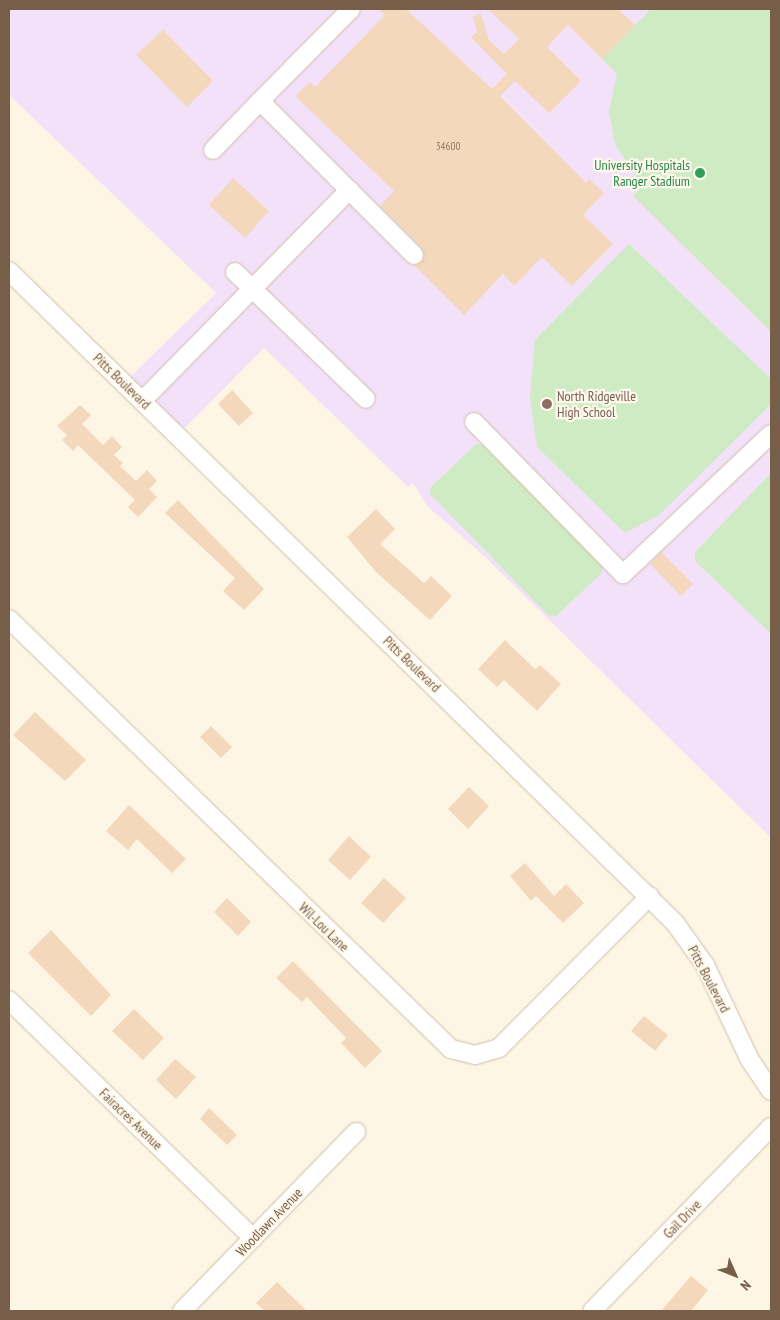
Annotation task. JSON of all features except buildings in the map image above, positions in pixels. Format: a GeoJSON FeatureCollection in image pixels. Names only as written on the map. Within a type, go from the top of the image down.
{"type":"FeatureCollection","features":[{"type":"Feature","properties":{"kind":"street"},"geometry":{"type":"LineString","coordinates":[[213,150],[351,9]]}},
{"type":"Feature","properties":{"kind":"street"},"geometry":{"type":"LineString","coordinates":[[260,101],[414,255]]}},
{"type":"Feature","properties":{"kind":"street"},"geometry":{"type":"LineString","coordinates":[[142,400],[349,190]]}},
{"type":"Feature","properties":{"kind":"street","name":"Pitts Boulevard"},"geometry":{"type":"LineString","coordinates":[[9,271],[650,896],[705,965],[750,1060],[771,1091]]}},
{"type":"Feature","properties":{"kind":"street"},"geometry":{"type":"LineString","coordinates":[[235,272],[366,399]]}},
{"type":"Feature","properties":{"kind":"street"},"geometry":{"type":"LineString","coordinates":[[474,422],[623,574],[771,434]]}},
{"type":"Feature","properties":{"kind":"street","name":"Wil-Lou Lane"},"geometry":{"type":"LineString","coordinates":[[9,619],[451,1049],[475,1055],[499,1048],[650,896]]}},
{"type":"Feature","properties":{"kind":"street","name":"Fairacres Avenue"},"geometry":{"type":"LineString","coordinates":[[9,1000],[253,1238]]}},
{"type":"Feature","properties":{"kind":"street","name":"Gail Drive"},"geometry":{"type":"LineString","coordinates":[[592,1311],[771,1127]]}},
{"type":"Feature","properties":{"kind":"street","name":"Woodlawn Avenue"},"geometry":{"type":"LineString","coordinates":[[182,1311],[356,1132]]}},
{"type":"Feature","properties":{"kind":"shaded area","name":"North Ridgeville High School"},"geometry":{"type":"Polygon","coordinates":[[[9,9],[771,9],[771,838],[481,553],[428,507],[413,483],[408,487],[264,348],[183,430],[129,378],[216,293],[9,95],[9,9]]]}},
{"type":"Feature","properties":{"kind":"green space","name":"University Hospitals Ranger Stadium"},"geometry":{"type":"Polygon","coordinates":[[[651,9],[771,9],[771,332],[633,196],[642,186],[615,144],[609,111],[617,74],[602,59],[651,9]]]}},
{"type":"Feature","properties":{"kind":"green space"},"geometry":{"type":"Polygon","coordinates":[[[629,244],[771,379],[771,404],[658,516],[625,533],[537,447],[530,399],[535,340],[629,244]]]}},
{"type":"Feature","properties":{"kind":"green space"},"geometry":{"type":"Polygon","coordinates":[[[476,444],[483,445],[602,566],[602,573],[556,616],[549,616],[430,494],[430,488],[476,444]]]}},
{"type":"Feature","properties":{"kind":"green space"},"geometry":{"type":"Polygon","coordinates":[[[771,473],[771,634],[695,561],[695,552],[771,473]]]}},
{"type":"Feature","properties":{"kind":"place","name":"University Hospitals Ranger Stadium"},"geometry":{"type":"Point","coordinates":[700,173]}},
{"type":"Feature","properties":{"kind":"place","name":"North Ridgeville High School"},"geometry":{"type":"Point","coordinates":[547,404]}}]}
